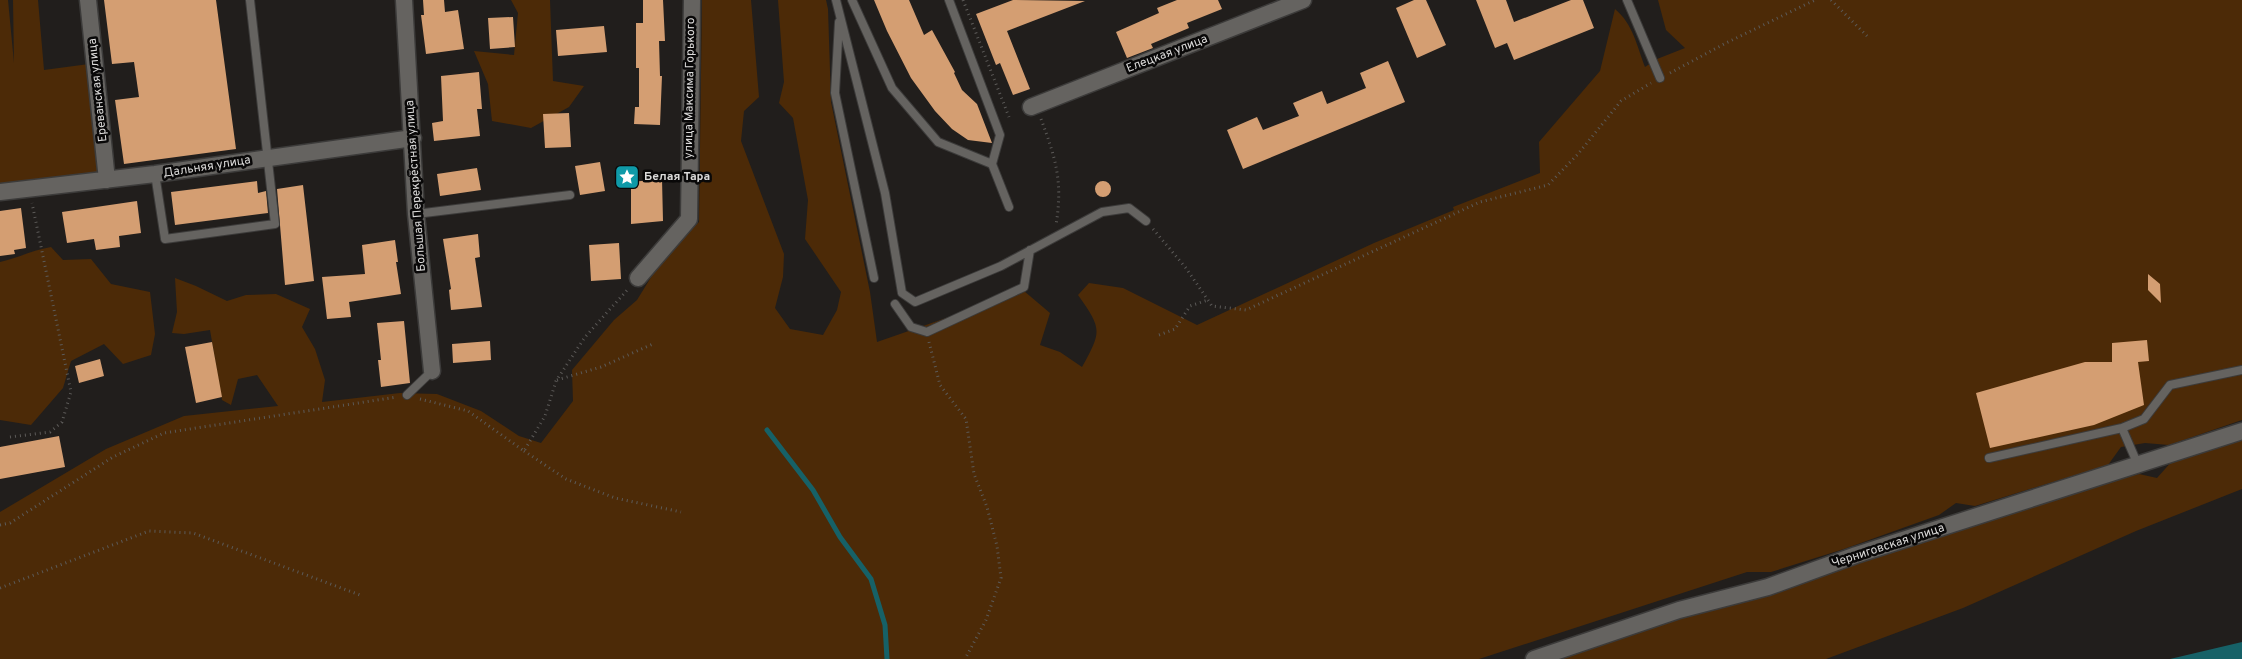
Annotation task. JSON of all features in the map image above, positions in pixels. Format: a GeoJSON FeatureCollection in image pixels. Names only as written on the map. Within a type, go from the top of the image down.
{"type":"FeatureCollection","features":[{"type":"Feature","properties":{"kind":"street","name":"Ереванская улица"},"geometry":{"type":"LineString","coordinates":[[88,0],[108,180]]}},
{"type":"Feature","properties":{"kind":"street","name":"Большая Перекрёстная улица"},"geometry":{"type":"LineString","coordinates":[[404,0],[416,214],[432,371]]}},
{"type":"Feature","properties":{"kind":"street","name":"улица Максима Горького"},"geometry":{"type":"LineString","coordinates":[[638,278],[689,220],[692,0]]}},
{"type":"Feature","properties":{"kind":"street","name":"Елецкая улица"},"geometry":{"type":"LineString","coordinates":[[1034,106],[1303,0]]}},
{"type":"Feature","properties":{"kind":"street","name":"Дальняя улица"},"geometry":{"type":"LineString","coordinates":[[0,192],[155,174],[413,138]]}},
{"type":"Feature","properties":{"kind":"street","name":"Черниговская улица"},"geometry":{"type":"LineString","coordinates":[[1534,659],[1679,610],[1768,588],[1856,555],[2138,466],[2242,430]]}},
{"type":"Feature","properties":{"kind":"lane"},"geometry":{"type":"LineString","coordinates":[[155,174],[165,238],[275,224],[250,0]]}},
{"type":"Feature","properties":{"kind":"lane"},"geometry":{"type":"LineString","coordinates":[[836,0],[885,193],[902,293],[915,302],[1001,266],[1076,224],[1102,212],[1129,208],[1146,221]]}},
{"type":"Feature","properties":{"kind":"lane"},"geometry":{"type":"LineString","coordinates":[[852,0],[892,88],[938,142],[992,164]]}},
{"type":"Feature","properties":{"kind":"lane"},"geometry":{"type":"LineString","coordinates":[[949,0],[1000,136],[992,164],[1009,207]]}},
{"type":"Feature","properties":{"kind":"lane"},"geometry":{"type":"LineString","coordinates":[[1627,0],[1660,78]]}},
{"type":"Feature","properties":{"kind":"lane"},"geometry":{"type":"LineString","coordinates":[[839,14],[834,93],[874,278]]}},
{"type":"Feature","properties":{"kind":"lane"},"geometry":{"type":"LineString","coordinates":[[416,214],[570,195]]}},
{"type":"Feature","properties":{"kind":"lane"},"geometry":{"type":"LineString","coordinates":[[895,304],[911,327],[927,332],[1024,287],[1030,250]]}},
{"type":"Feature","properties":{"kind":"lane"},"geometry":{"type":"LineString","coordinates":[[1989,458],[2122,428],[2144,419],[2170,385],[2242,370]]}},
{"type":"Feature","properties":{"kind":"lane"},"geometry":{"type":"LineString","coordinates":[[407,396],[432,371]]}},
{"type":"Feature","properties":{"kind":"lane"},"geometry":{"type":"LineString","coordinates":[[2122,428],[2138,466]]}},
{"type":"Feature","properties":{"kind":"path"},"geometry":{"type":"LineString","coordinates":[[964,0],[1009,117]]}},
{"type":"Feature","properties":{"kind":"path"},"geometry":{"type":"LineString","coordinates":[[1146,221],[1186,268],[1212,306],[1246,310],[1480,202],[1548,185],[1578,154],[1621,101],[1726,43],[1815,0]]}},
{"type":"Feature","properties":{"kind":"path"},"geometry":{"type":"LineString","coordinates":[[1831,0],[1867,36]]}},
{"type":"Feature","properties":{"kind":"path"},"geometry":{"type":"LineString","coordinates":[[1034,106],[1056,161],[1060,199],[1054,238]]}},
{"type":"Feature","properties":{"kind":"path"},"geometry":{"type":"LineString","coordinates":[[10,437],[50,432],[62,422],[71,392],[30,189]]}},
{"type":"Feature","properties":{"kind":"path"},"geometry":{"type":"LineString","coordinates":[[524,451],[545,416],[556,380],[585,337],[638,278]]}},
{"type":"Feature","properties":{"kind":"path"},"geometry":{"type":"LineString","coordinates":[[1159,335],[1175,329],[1190,306],[1208,300]]}},
{"type":"Feature","properties":{"kind":"path"},"geometry":{"type":"LineString","coordinates":[[927,332],[933,365],[940,385],[966,419],[974,474],[987,507],[997,546],[1000,578],[986,620],[965,659]]}},
{"type":"Feature","properties":{"kind":"path"},"geometry":{"type":"LineString","coordinates":[[556,380],[601,368],[655,343]]}},
{"type":"Feature","properties":{"kind":"path"},"geometry":{"type":"LineString","coordinates":[[0,525],[10,523],[113,457],[164,433],[407,396],[468,411],[566,479],[615,498],[681,512]]}},
{"type":"Feature","properties":{"kind":"path"},"geometry":{"type":"LineString","coordinates":[[0,588],[149,531],[193,533],[360,595]]}},
{"type":"Feature","properties":{"kind":"shaded area"},"geometry":{"type":"Polygon","coordinates":[[[0,0],[8,0],[14,63],[13,0],[38,0],[44,70],[89,64],[99,172],[0,185],[0,0]]]}},
{"type":"Feature","properties":{"kind":"shaded area"},"geometry":{"type":"Polygon","coordinates":[[[511,0],[550,0],[553,81],[584,86],[569,107],[531,128],[492,121],[488,84],[474,51],[514,55],[518,13],[511,0]]]}},
{"type":"Feature","properties":{"kind":"shaded area"},"geometry":{"type":"Polygon","coordinates":[[[702,0],[751,0],[759,97],[744,111],[741,141],[784,254],[783,277],[775,308],[790,329],[823,335],[837,310],[841,292],[805,239],[808,200],[793,118],[779,103],[784,82],[778,0],[826,0],[828,9],[831,102],[870,292],[877,342],[1024,291],[1050,313],[1040,345],[1060,352],[1082,367],[1096,337],[1095,323],[1092,316],[1078,295],[1089,283],[1123,288],[1197,325],[1374,243],[1454,210],[1453,207],[1540,173],[1539,142],[1600,71],[1615,9],[1630,28],[1645,67],[1657,59],[1685,48],[1666,30],[1658,0],[2242,0],[2242,420],[2169,445],[2145,443],[2121,447],[2108,465],[1975,506],[1956,503],[1939,515],[1844,549],[1771,572],[1747,572],[1479,659],[0,659],[0,512],[106,449],[184,416],[278,406],[257,375],[238,379],[231,405],[222,400],[210,330],[184,334],[172,333],[177,312],[175,278],[227,301],[246,295],[276,294],[310,309],[302,327],[315,349],[325,380],[322,402],[400,393],[437,394],[481,411],[519,436],[541,443],[573,401],[572,370],[614,320],[637,300],[653,274],[673,249],[699,222],[702,0]]]}},
{"type":"Feature","properties":{"kind":"shaded area"},"geometry":{"type":"Polygon","coordinates":[[[51,247],[63,260],[91,259],[111,284],[150,292],[155,334],[151,355],[123,364],[104,344],[71,361],[63,388],[31,425],[0,420],[0,262],[51,247]]]}},
{"type":"Feature","properties":{"kind":"shaded area"},"geometry":{"type":"Polygon","coordinates":[[[2242,438],[2242,489],[2136,531],[1963,608],[1826,659],[1551,659],[1672,621],[1773,595],[1938,533],[2139,474],[2157,478],[2173,460],[2242,438]]]}},
{"type":"Feature","properties":{"kind":"water"},"geometry":{"type":"Polygon","coordinates":[[[2242,642],[2242,659],[2170,659],[2242,642]]]}},
{"type":"Feature","properties":{"kind":"building"},"geometry":{"type":"Polygon","coordinates":[[[104,0],[216,0],[236,149],[124,164],[115,100],[139,97],[134,62],[112,64],[104,0]]]}},
{"type":"Feature","properties":{"kind":"building"},"geometry":{"type":"Polygon","coordinates":[[[423,0],[444,0],[445,12],[458,10],[464,49],[426,54],[421,15],[424,15],[423,0]]]}},
{"type":"Feature","properties":{"kind":"building"},"geometry":{"type":"Polygon","coordinates":[[[643,0],[663,0],[665,41],[659,41],[660,76],[662,76],[660,125],[634,124],[635,107],[639,107],[639,68],[636,68],[636,23],[643,23],[643,0]]]}},
{"type":"Feature","properties":{"kind":"building"},"geometry":{"type":"Polygon","coordinates":[[[874,0],[909,0],[924,35],[932,30],[955,72],[962,90],[977,104],[992,143],[968,140],[952,129],[935,111],[911,78],[887,31],[874,0]]]}},
{"type":"Feature","properties":{"kind":"building"},"geometry":{"type":"Polygon","coordinates":[[[1013,0],[1085,1],[1007,31],[1030,89],[1013,95],[1000,63],[996,65],[976,14],[1013,0]]]}},
{"type":"Feature","properties":{"kind":"building"},"geometry":{"type":"Polygon","coordinates":[[[1177,0],[1218,0],[1222,9],[1187,23],[1189,28],[1151,44],[1153,48],[1127,58],[1116,32],[1159,13],[1157,8],[1177,0]]]}},
{"type":"Feature","properties":{"kind":"building"},"geometry":{"type":"Polygon","coordinates":[[[1414,0],[1426,0],[1446,45],[1417,58],[1396,8],[1414,0]]]}},
{"type":"Feature","properties":{"kind":"building"},"geometry":{"type":"Polygon","coordinates":[[[1476,0],[1506,0],[1514,22],[1571,0],[1583,0],[1594,28],[1514,60],[1507,43],[1495,48],[1476,0]]]}},
{"type":"Feature","properties":{"kind":"building"},"geometry":{"type":"Polygon","coordinates":[[[513,17],[515,47],[490,49],[488,18],[513,17]]]}},
{"type":"Feature","properties":{"kind":"building"},"geometry":{"type":"Polygon","coordinates":[[[604,26],[607,52],[558,56],[556,30],[604,26]]]}},
{"type":"Feature","properties":{"kind":"building"},"geometry":{"type":"Polygon","coordinates":[[[1388,61],[1405,102],[1243,169],[1227,130],[1257,117],[1263,130],[1299,116],[1293,103],[1322,91],[1327,104],[1366,88],[1360,73],[1388,61]]]}},
{"type":"Feature","properties":{"kind":"building"},"geometry":{"type":"Polygon","coordinates":[[[479,72],[482,109],[477,109],[480,136],[434,141],[432,123],[443,121],[441,76],[479,72]]]}},
{"type":"Feature","properties":{"kind":"building"},"geometry":{"type":"Polygon","coordinates":[[[569,113],[571,147],[545,148],[543,114],[569,113]]]}},
{"type":"Feature","properties":{"kind":"building"},"geometry":{"type":"Polygon","coordinates":[[[600,162],[605,191],[580,195],[575,166],[600,162]]]}},
{"type":"Feature","properties":{"kind":"building"},"geometry":{"type":"Polygon","coordinates":[[[477,168],[481,190],[440,196],[437,174],[477,168]]]}},
{"type":"Feature","properties":{"kind":"building"},"geometry":{"type":"Polygon","coordinates":[[[662,179],[663,221],[631,224],[631,182],[662,179]]]}},
{"type":"Feature","properties":{"kind":"building"},"geometry":{"type":"Polygon","coordinates":[[[257,181],[258,193],[266,191],[268,213],[175,225],[171,192],[257,181]]]}},
{"type":"Feature","properties":{"kind":"building"},"geometry":{"type":"Polygon","coordinates":[[[1103,181],[1109,183],[1111,189],[1109,195],[1103,197],[1097,195],[1095,189],[1097,183],[1103,181]]]}},
{"type":"Feature","properties":{"kind":"building"},"geometry":{"type":"Polygon","coordinates":[[[303,185],[314,281],[285,285],[277,189],[303,185]]]}},
{"type":"Feature","properties":{"kind":"building"},"geometry":{"type":"Polygon","coordinates":[[[137,201],[141,233],[119,236],[120,247],[96,250],[94,239],[67,243],[62,212],[137,201]]]}},
{"type":"Feature","properties":{"kind":"building"},"geometry":{"type":"Polygon","coordinates":[[[21,208],[26,248],[14,250],[15,254],[0,256],[0,211],[21,208]]]}},
{"type":"Feature","properties":{"kind":"building"},"geometry":{"type":"Polygon","coordinates":[[[478,234],[480,257],[475,258],[482,307],[451,310],[449,290],[451,289],[443,239],[478,234]]]}},
{"type":"Feature","properties":{"kind":"building"},"geometry":{"type":"Polygon","coordinates":[[[395,240],[401,294],[349,302],[351,317],[327,319],[322,277],[365,274],[362,245],[395,240]]]}},
{"type":"Feature","properties":{"kind":"building"},"geometry":{"type":"Polygon","coordinates":[[[619,243],[621,279],[591,281],[589,245],[619,243]]]}},
{"type":"Feature","properties":{"kind":"building"},"geometry":{"type":"Polygon","coordinates":[[[2148,274],[2160,284],[2161,303],[2148,290],[2148,274]]]}},
{"type":"Feature","properties":{"kind":"building"},"geometry":{"type":"Polygon","coordinates":[[[404,321],[410,383],[381,387],[378,360],[381,360],[377,323],[404,321]]]}},
{"type":"Feature","properties":{"kind":"building"},"geometry":{"type":"Polygon","coordinates":[[[2147,340],[2149,361],[2138,362],[2144,405],[2094,425],[1990,448],[1976,393],[2085,362],[2112,362],[2112,343],[2147,340]]]}},
{"type":"Feature","properties":{"kind":"building"},"geometry":{"type":"Polygon","coordinates":[[[490,341],[491,360],[453,363],[452,344],[490,341]]]}},
{"type":"Feature","properties":{"kind":"building"},"geometry":{"type":"Polygon","coordinates":[[[212,342],[222,397],[196,403],[185,347],[212,342]]]}},
{"type":"Feature","properties":{"kind":"building"},"geometry":{"type":"Polygon","coordinates":[[[100,359],[104,376],[79,383],[75,366],[100,359]]]}},
{"type":"Feature","properties":{"kind":"building"},"geometry":{"type":"Polygon","coordinates":[[[59,436],[65,467],[0,479],[0,447],[59,436]]]}},
{"type":"Feature","properties":{"kind":"waterway"},"geometry":{"type":"LineString","coordinates":[[767,430],[813,490],[840,537],[871,579],[885,625],[887,659]]}},
{"type":"Feature","properties":{"kind":"place","name":"Белая Тара"},"geometry":{"type":"Point","coordinates":[627,177]}}]}
